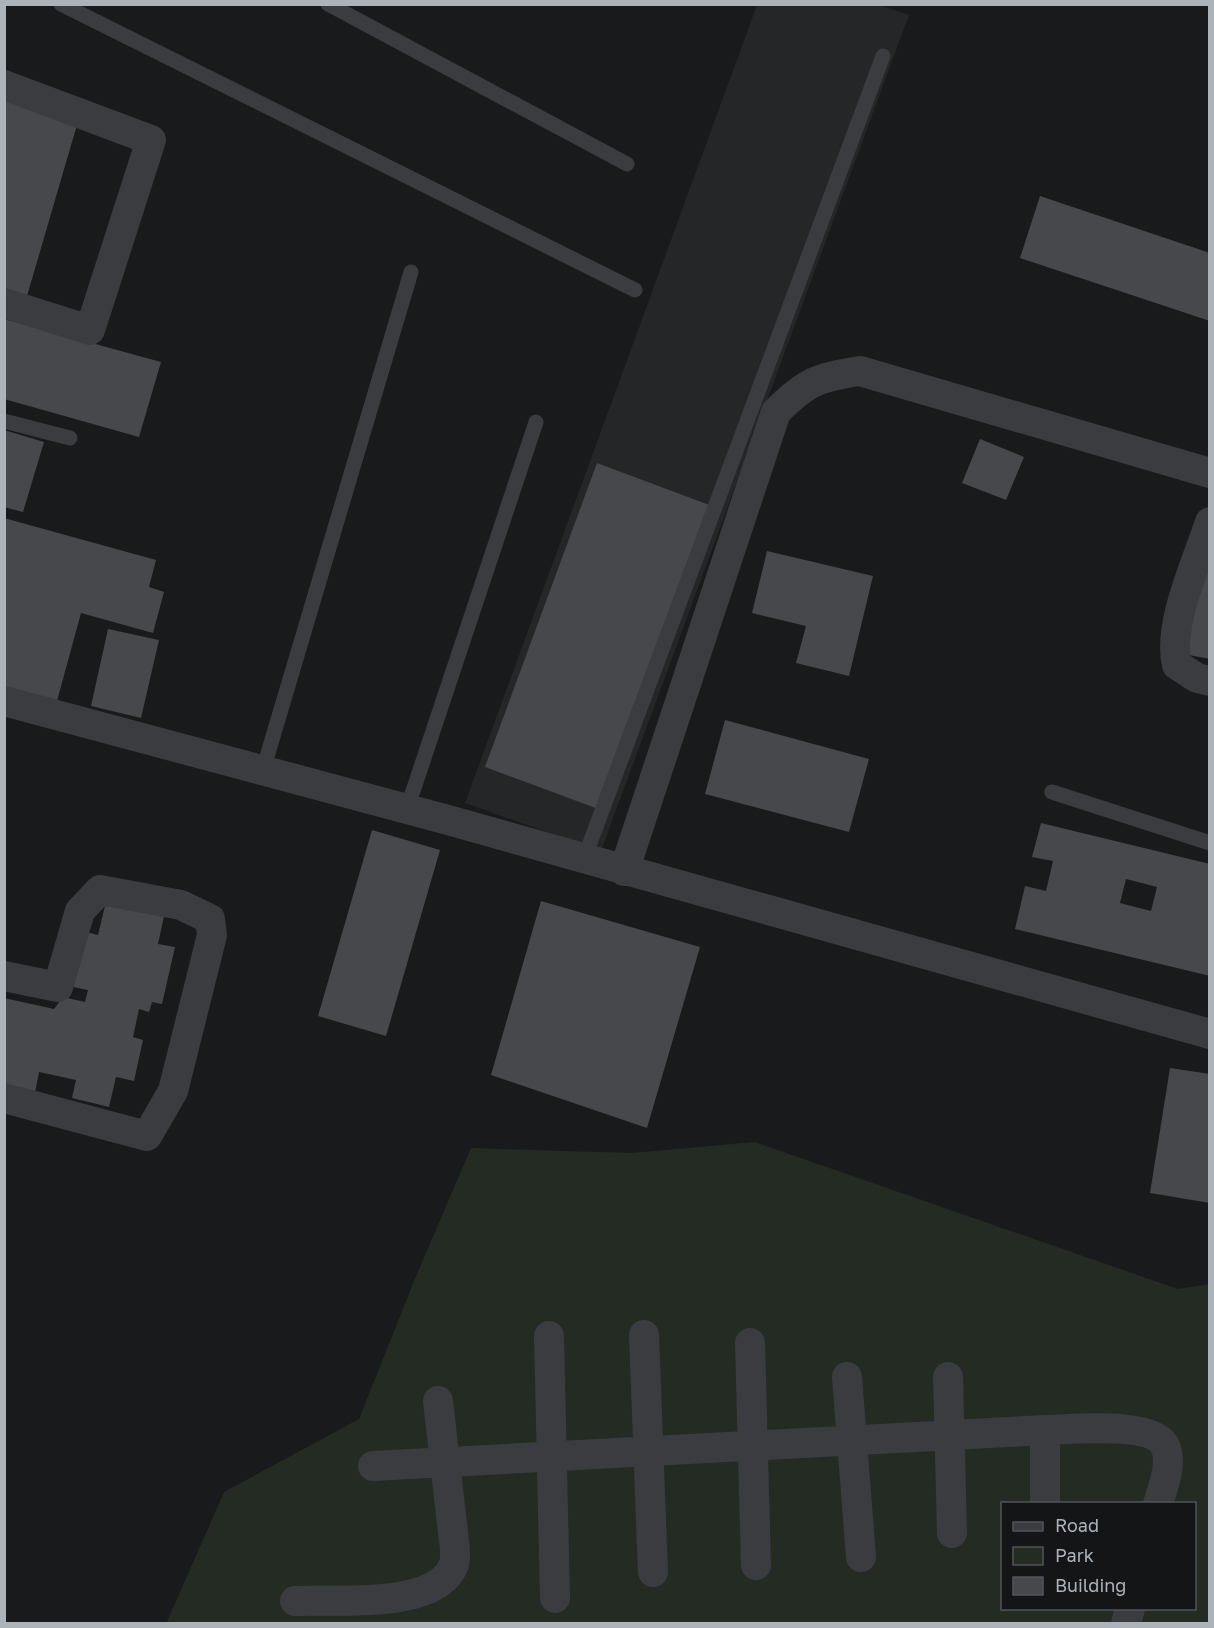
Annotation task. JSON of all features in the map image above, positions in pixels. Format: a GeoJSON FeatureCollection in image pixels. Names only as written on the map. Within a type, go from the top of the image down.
{"type":"FeatureCollection","features":[{"type":"Feature","properties":{"kind":"street"},"geometry":{"type":"LineString","coordinates":[[4,85],[151,140],[90,330],[4,303]]}},
{"type":"Feature","properties":{"kind":"street"},"geometry":{"type":"LineString","coordinates":[[624,871],[776,412],[797,391],[825,376],[860,371],[1209,473]]}},
{"type":"Feature","properties":{"kind":"street"},"geometry":{"type":"LineString","coordinates":[[1209,522],[1180,614],[1173,649],[1177,665],[1197,678],[1209,681]]}},
{"type":"Feature","properties":{"kind":"street"},"geometry":{"type":"LineString","coordinates":[[4,701],[407,809],[1209,1034]]}},
{"type":"Feature","properties":{"kind":"street"},"geometry":{"type":"LineString","coordinates":[[4,976],[58,987],[80,911],[100,890],[181,905],[210,919],[212,935],[173,1090],[147,1136],[4,1098]]}},
{"type":"Feature","properties":{"kind":"street"},"geometry":{"type":"LineString","coordinates":[[644,1335],[653,1572]]}},
{"type":"Feature","properties":{"kind":"street"},"geometry":{"type":"LineString","coordinates":[[549,1336],[555,1598]]}},
{"type":"Feature","properties":{"kind":"street"},"geometry":{"type":"LineString","coordinates":[[750,1343],[756,1565]]}},
{"type":"Feature","properties":{"kind":"street"},"geometry":{"type":"LineString","coordinates":[[847,1377],[861,1557]]}},
{"type":"Feature","properties":{"kind":"street"},"geometry":{"type":"LineString","coordinates":[[948,1377],[952,1533]]}},
{"type":"Feature","properties":{"kind":"street"},"geometry":{"type":"LineString","coordinates":[[295,1600],[405,1597],[438,1585],[449,1574],[455,1562],[447,1462],[438,1401]]}},
{"type":"Feature","properties":{"kind":"street"},"geometry":{"type":"LineString","coordinates":[[373,1466],[1045,1430],[1125,1429],[1159,1439],[1166,1446],[1168,1460],[1158,1502]]}},
{"type":"Feature","properties":{"kind":"street"},"geometry":{"type":"LineString","coordinates":[[1045,1430],[1045,1502]]}},
{"type":"Feature","properties":{"kind":"lane"},"geometry":{"type":"LineString","coordinates":[[61,4],[634,290]]}},
{"type":"Feature","properties":{"kind":"lane"},"geometry":{"type":"LineString","coordinates":[[328,4],[627,164]]}},
{"type":"Feature","properties":{"kind":"lane"},"geometry":{"type":"LineString","coordinates":[[584,859],[883,56]]}},
{"type":"Feature","properties":{"kind":"lane"},"geometry":{"type":"LineString","coordinates":[[263,771],[411,272]]}},
{"type":"Feature","properties":{"kind":"lane"},"geometry":{"type":"LineString","coordinates":[[4,421],[70,438]]}},
{"type":"Feature","properties":{"kind":"lane"},"geometry":{"type":"LineString","coordinates":[[407,809],[536,422]]}},
{"type":"Feature","properties":{"kind":"lane"},"geometry":{"type":"LineString","coordinates":[[1052,792],[1209,843]]}},
{"type":"Feature","properties":{"kind":"shaded area"},"geometry":{"type":"Polygon","coordinates":[[[757,5],[879,5],[909,15],[601,851],[465,803],[757,5]]]}},
{"type":"Feature","properties":{"kind":"green space"},"geometry":{"type":"Polygon","coordinates":[[[755,1142],[1178,1289],[1209,1284],[1209,1623],[166,1624],[224,1492],[359,1419],[416,1276],[471,1148],[632,1153],[755,1142]]]}},
{"type":"Feature","properties":{"kind":"building"},"geometry":{"type":"Polygon","coordinates":[[[4,96],[79,118],[27,296],[4,290],[4,96]]]}},
{"type":"Feature","properties":{"kind":"building"},"geometry":{"type":"Polygon","coordinates":[[[1040,196],[1210,253],[1210,321],[1020,258],[1040,196]]]}},
{"type":"Feature","properties":{"kind":"building"},"geometry":{"type":"Polygon","coordinates":[[[4,319],[161,362],[139,437],[4,399],[4,319]]]}},
{"type":"Feature","properties":{"kind":"building"},"geometry":{"type":"Polygon","coordinates":[[[4,430],[44,442],[23,512],[4,507],[4,430]]]}},
{"type":"Feature","properties":{"kind":"building"},"geometry":{"type":"Polygon","coordinates":[[[980,439],[1024,457],[1006,500],[962,483],[980,439]]]}},
{"type":"Feature","properties":{"kind":"building"},"geometry":{"type":"Polygon","coordinates":[[[597,463],[712,506],[601,810],[485,767],[597,463]]]}},
{"type":"Feature","properties":{"kind":"building"},"geometry":{"type":"Polygon","coordinates":[[[4,518],[156,560],[149,587],[164,592],[153,633],[81,613],[57,701],[4,687],[4,518]]]}},
{"type":"Feature","properties":{"kind":"building"},"geometry":{"type":"Polygon","coordinates":[[[1210,531],[1210,659],[1184,654],[1210,531]]]}},
{"type":"Feature","properties":{"kind":"building"},"geometry":{"type":"Polygon","coordinates":[[[767,551],[873,576],[849,676],[796,663],[806,626],[752,613],[767,551]]]}},
{"type":"Feature","properties":{"kind":"building"},"geometry":{"type":"Polygon","coordinates":[[[108,629],[159,640],[141,718],[91,706],[108,629]]]}},
{"type":"Feature","properties":{"kind":"building"},"geometry":{"type":"Polygon","coordinates":[[[725,720],[869,759],[849,832],[705,794],[725,720]]]}},
{"type":"Feature","properties":{"kind":"building"},"geometry":{"type":"Polygon","coordinates":[[[1041,823],[1210,864],[1210,976],[1015,929],[1025,886],[1046,891],[1053,861],[1032,857],[1041,823]],[[1126,879],[1120,903],[1151,911],[1157,887],[1126,879]]]}},
{"type":"Feature","properties":{"kind":"building"},"geometry":{"type":"Polygon","coordinates":[[[372,830],[440,850],[386,1036],[318,1016],[372,830]]]}},
{"type":"Feature","properties":{"kind":"building"},"geometry":{"type":"Polygon","coordinates":[[[541,901],[700,947],[647,1128],[491,1075],[541,901]]]}},
{"type":"Feature","properties":{"kind":"building"},"geometry":{"type":"Polygon","coordinates":[[[106,902],[164,916],[158,944],[175,947],[162,1004],[152,1002],[149,1012],[139,1009],[133,1037],[143,1040],[134,1081],[116,1077],[109,1107],[72,1098],[76,1080],[39,1072],[34,1098],[4,1092],[4,998],[54,1009],[63,997],[85,1002],[88,990],[73,987],[86,932],[98,935],[106,902]]]}},
{"type":"Feature","properties":{"kind":"building"},"geometry":{"type":"Polygon","coordinates":[[[1170,1068],[1210,1074],[1210,1203],[1150,1193],[1170,1068]]]}}]}
